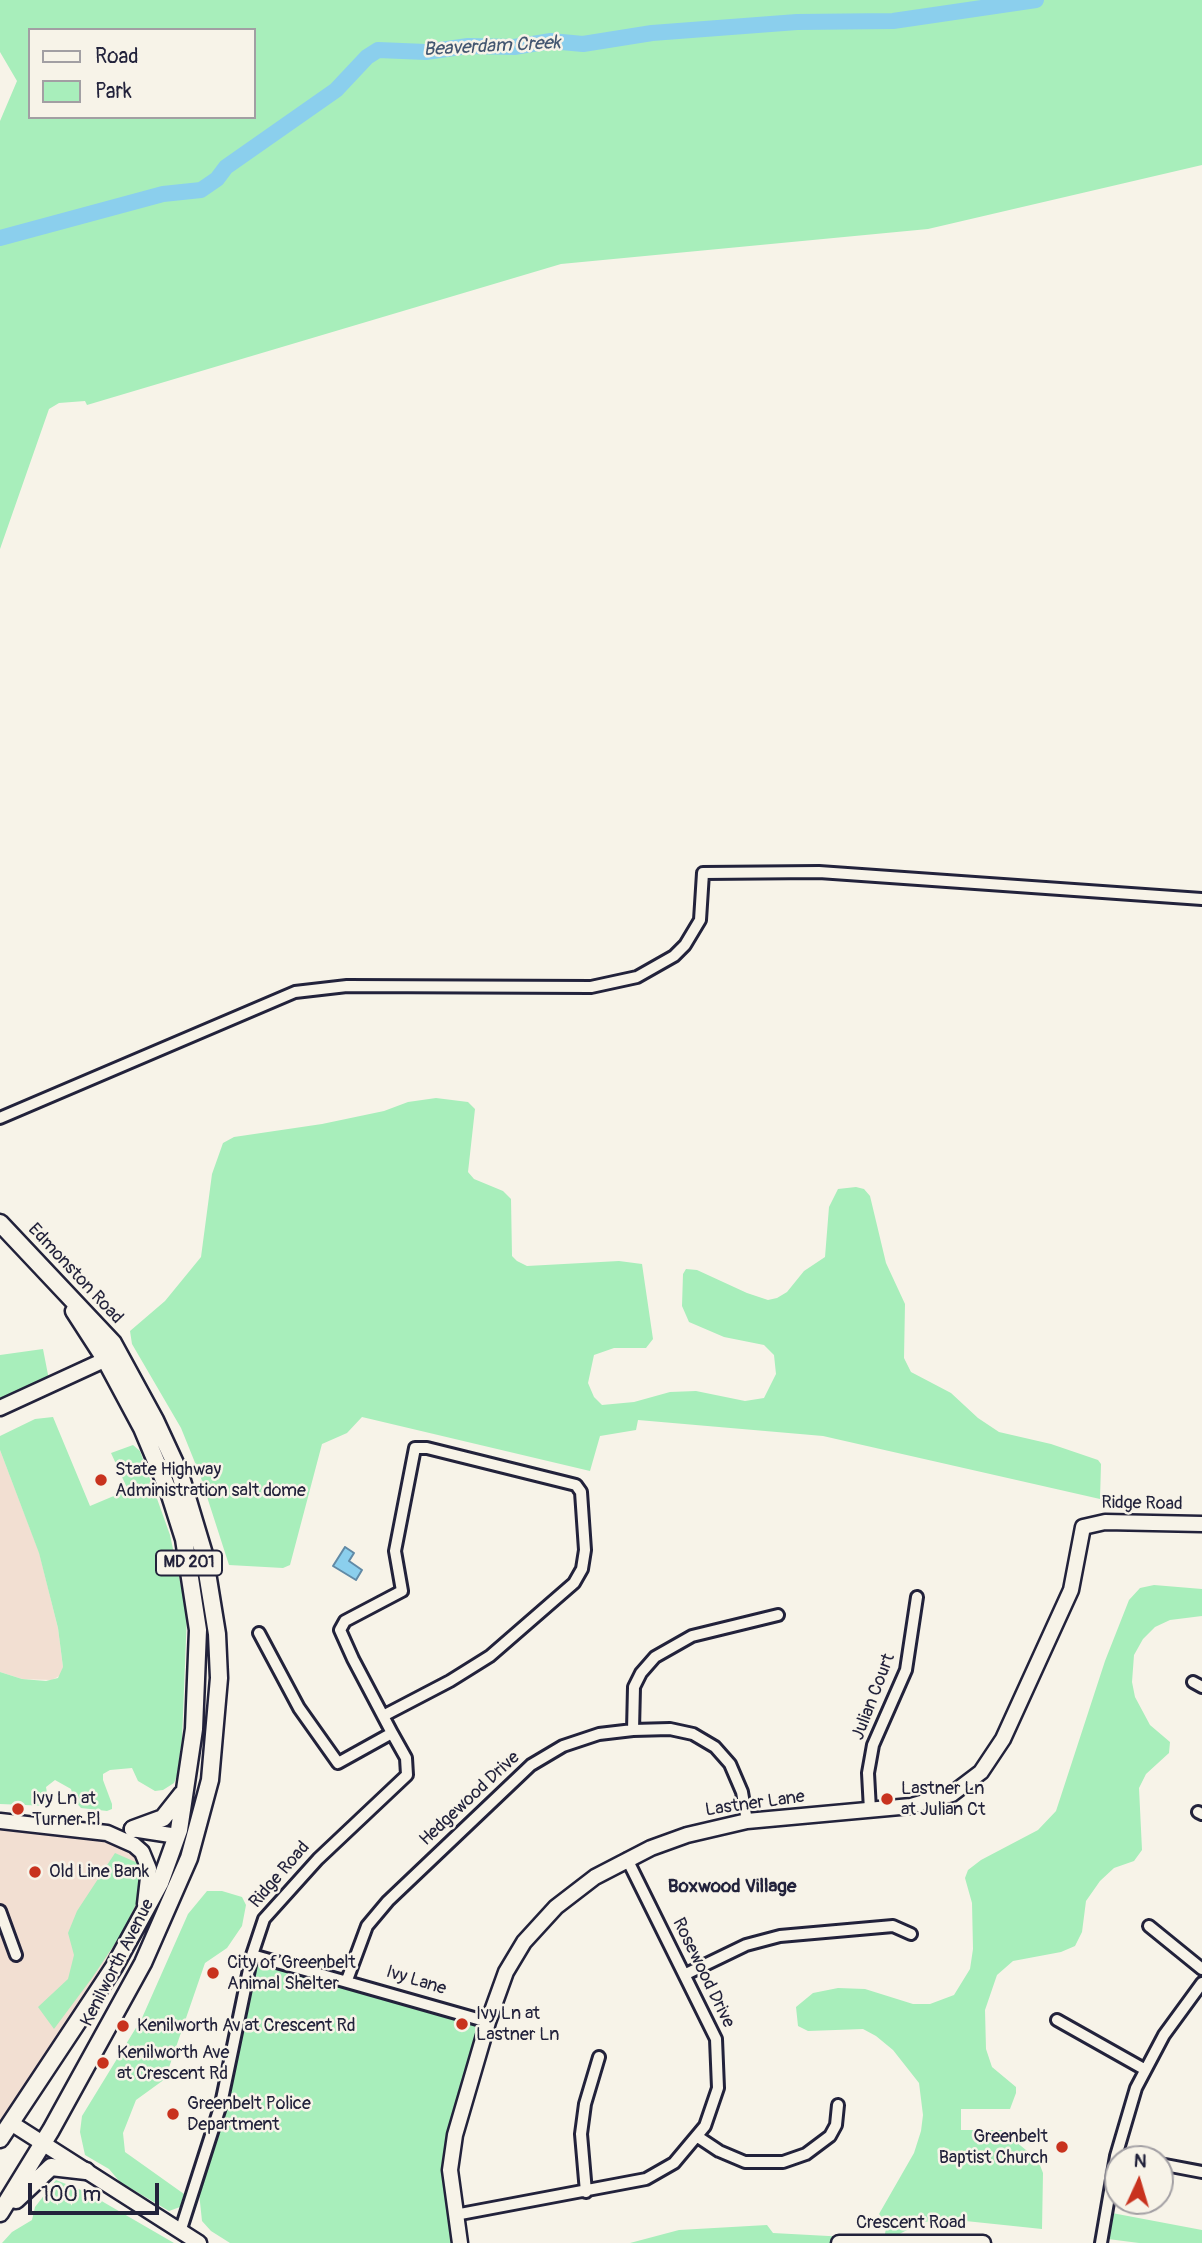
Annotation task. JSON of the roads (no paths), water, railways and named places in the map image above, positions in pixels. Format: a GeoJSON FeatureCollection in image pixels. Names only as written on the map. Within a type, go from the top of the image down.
{"type":"FeatureCollection","features":[{"type":"Feature","properties":{"kind":"main road","name":"Edmonston Road"},"geometry":{"type":"LineString","coordinates":[[0,1224],[112,1356]]}},
{"type":"Feature","properties":{"kind":"main road","name":"Kenilworth Avenue"},"geometry":{"type":"LineString","coordinates":[[0,2139],[114,1967],[160,1883],[177,1836],[188,1783],[198,1677],[198,1630],[192,1580],[169,1492],[112,1356]]}},
{"type":"Feature","properties":{"kind":"main road","name":"Kenilworth Avenue"},"geometry":{"type":"LineString","coordinates":[[0,2215],[143,1963],[196,1838],[210,1780],[218,1711],[217,1634],[204,1554],[187,1493],[155,1420],[112,1356]]}},
{"type":"Feature","properties":{"kind":"main road"},"geometry":{"type":"LineString","coordinates":[[133,1829],[163,1818],[177,1804],[188,1783]]}},
{"type":"Feature","properties":{"kind":"main road"},"geometry":{"type":"LineString","coordinates":[[177,1836],[183,1850],[180,1878]]}},
{"type":"Feature","properties":{"kind":"main road"},"geometry":{"type":"LineString","coordinates":[[0,2215],[46,2170],[60,2166],[86,2171]]}},
{"type":"Feature","properties":{"kind":"street"},"geometry":{"type":"LineString","coordinates":[[0,1118],[273,999],[312,988],[382,985],[568,988],[591,987],[637,977],[674,956],[685,945],[700,920],[703,873],[819,872],[1202,900]]}},
{"type":"Feature","properties":{"kind":"street"},"geometry":{"type":"LineString","coordinates":[[0,1408],[112,1356]]}},
{"type":"Feature","properties":{"kind":"street"},"geometry":{"type":"LineString","coordinates":[[259,1633],[299,1708],[338,1763],[392,1733],[383,1716],[340,1630],[345,1621],[402,1591],[395,1550],[415,1448],[439,1451],[576,1485],[581,1492],[585,1550],[582,1569],[574,1583],[490,1656],[450,1681],[383,1716]]}},
{"type":"Feature","properties":{"kind":"street","name":"Ridge Road"},"geometry":{"type":"LineString","coordinates":[[1083,1527],[1105,1521],[1202,1524]]}},
{"type":"Feature","properties":{"kind":"street","name":"Lastner Lane"},"geometry":{"type":"LineString","coordinates":[[460,2243],[451,2183],[451,2154],[488,2022],[506,1972],[534,1930],[570,1895],[627,1859],[687,1835],[747,1821],[919,1804],[952,1794],[973,1779],[992,1759],[1071,1590],[1083,1527]]}},
{"type":"Feature","properties":{"kind":"street","name":"Julian Court"},"geometry":{"type":"LineString","coordinates":[[870,1810],[868,1773],[873,1745],[906,1670],[917,1597]]}},
{"type":"Feature","properties":{"kind":"street"},"geometry":{"type":"LineString","coordinates":[[633,1730],[634,1687],[641,1673],[655,1657],[692,1636],[778,1615]]}},
{"type":"Feature","properties":{"kind":"street","name":"Hedgewood Drive"},"geometry":{"type":"LineString","coordinates":[[347,1980],[360,1939],[375,1915],[531,1765],[563,1745],[584,1738],[633,1730],[683,1731],[715,1747],[735,1774],[747,1821]]}},
{"type":"Feature","properties":{"kind":"street","name":"Ridge Road"},"geometry":{"type":"LineString","coordinates":[[180,2232],[221,2104],[258,1931],[275,1906],[334,1843],[407,1775],[406,1758],[392,1733]]}},
{"type":"Feature","properties":{"kind":"street"},"geometry":{"type":"LineString","coordinates":[[0,1821],[82,1829],[133,1829],[177,1836]]}},
{"type":"Feature","properties":{"kind":"street"},"geometry":{"type":"LineString","coordinates":[[82,1829],[120,1837],[142,1853],[150,1876],[142,1915]]}},
{"type":"Feature","properties":{"kind":"street","name":"Rosewood Drive"},"geometry":{"type":"LineString","coordinates":[[455,2216],[625,2185],[656,2175],[674,2163],[698,2137],[716,2098],[719,2052],[710,2022],[627,1859]]}},
{"type":"Feature","properties":{"kind":"street"},"geometry":{"type":"LineString","coordinates":[[0,1911],[16,1955]]}},
{"type":"Feature","properties":{"kind":"street"},"geometry":{"type":"LineString","coordinates":[[686,1974],[746,1945],[780,1936],[893,1926],[911,1934]]}},
{"type":"Feature","properties":{"kind":"street"},"geometry":{"type":"LineString","coordinates":[[1149,1926],[1202,1969]]}},
{"type":"Feature","properties":{"kind":"street","name":"Ivy Lane"},"geometry":{"type":"LineString","coordinates":[[252,1955],[488,2022]]}},
{"type":"Feature","properties":{"kind":"street"},"geometry":{"type":"LineString","coordinates":[[1120,2145],[1144,2069],[1164,2035],[1202,1983]]}},
{"type":"Feature","properties":{"kind":"street"},"geometry":{"type":"LineString","coordinates":[[1057,2020],[1144,2069]]}},
{"type":"Feature","properties":{"kind":"street"},"geometry":{"type":"LineString","coordinates":[[586,2192],[581,2133],[585,2104],[599,2057]]}},
{"type":"Feature","properties":{"kind":"street"},"geometry":{"type":"LineString","coordinates":[[698,2137],[736,2159],[753,2163],[783,2162],[806,2154],[830,2136],[836,2124],[838,2105]]}},
{"type":"Feature","properties":{"kind":"street"},"geometry":{"type":"LineString","coordinates":[[11,2123],[199,2243]]}},
{"type":"Feature","properties":{"kind":"street"},"geometry":{"type":"LineString","coordinates":[[1174,2167],[1202,2172]]}},
{"type":"Feature","properties":{"kind":"street"},"geometry":{"type":"LineString","coordinates":[[1101,2243],[1106,2215]]}},
{"type":"Feature","properties":{"kind":"street","name":"Crescent Road"},"geometry":{"type":"LineString","coordinates":[[839,2243],[983,2243]]}},
{"type":"Feature","properties":{"kind":"water"},"geometry":{"type":"Polygon","coordinates":[[[345,1547],[354,1553],[349,1561],[362,1570],[356,1580],[333,1566],[345,1547]]]}},
{"type":"Feature","properties":{"kind":"waterway","name":"Beaverdam Creek"},"geometry":{"type":"LineString","coordinates":[[0,238],[163,194],[201,190],[217,179],[226,167],[336,90],[367,57],[378,50],[426,52],[468,46],[514,47],[551,41],[583,44],[652,33],[797,22],[893,21],[1036,0]]}},
{"type":"Feature","properties":{"kind":"place","name":"State Highway Administration salt dome"},"geometry":{"type":"Point","coordinates":[101,1480]}},
{"type":"Feature","properties":{"kind":"place","name":"Lastner Ln at Julian Ct"},"geometry":{"type":"Point","coordinates":[887,1799]}},
{"type":"Feature","properties":{"kind":"place","name":"Ivy Ln at Turner Pl"},"geometry":{"type":"Point","coordinates":[18,1809]}},
{"type":"Feature","properties":{"kind":"place","name":"Old Line Bank"},"geometry":{"type":"Point","coordinates":[35,1872]}},
{"type":"Feature","properties":{"kind":"place","name":"City of Greenbelt Animal Shelter"},"geometry":{"type":"Point","coordinates":[213,1973]}},
{"type":"Feature","properties":{"kind":"place","name":"Ivy Ln at Lastner Ln"},"geometry":{"type":"Point","coordinates":[462,2024]}},
{"type":"Feature","properties":{"kind":"place","name":"Kenilworth Av at Crescent Rd"},"geometry":{"type":"Point","coordinates":[123,2026]}},
{"type":"Feature","properties":{"kind":"place","name":"Kenilworth Ave at Crescent Rd"},"geometry":{"type":"Point","coordinates":[103,2063]}},
{"type":"Feature","properties":{"kind":"place","name":"Greenbelt Police Department"},"geometry":{"type":"Point","coordinates":[173,2114]}},
{"type":"Feature","properties":{"kind":"place","name":"Greenbelt Baptist Church"},"geometry":{"type":"Point","coordinates":[1062,2147]}},
{"type":"Feature","properties":{"kind":"district","name":"Boxwood Village"},"geometry":{"type":"Point","coordinates":[732,1887]}}]}
